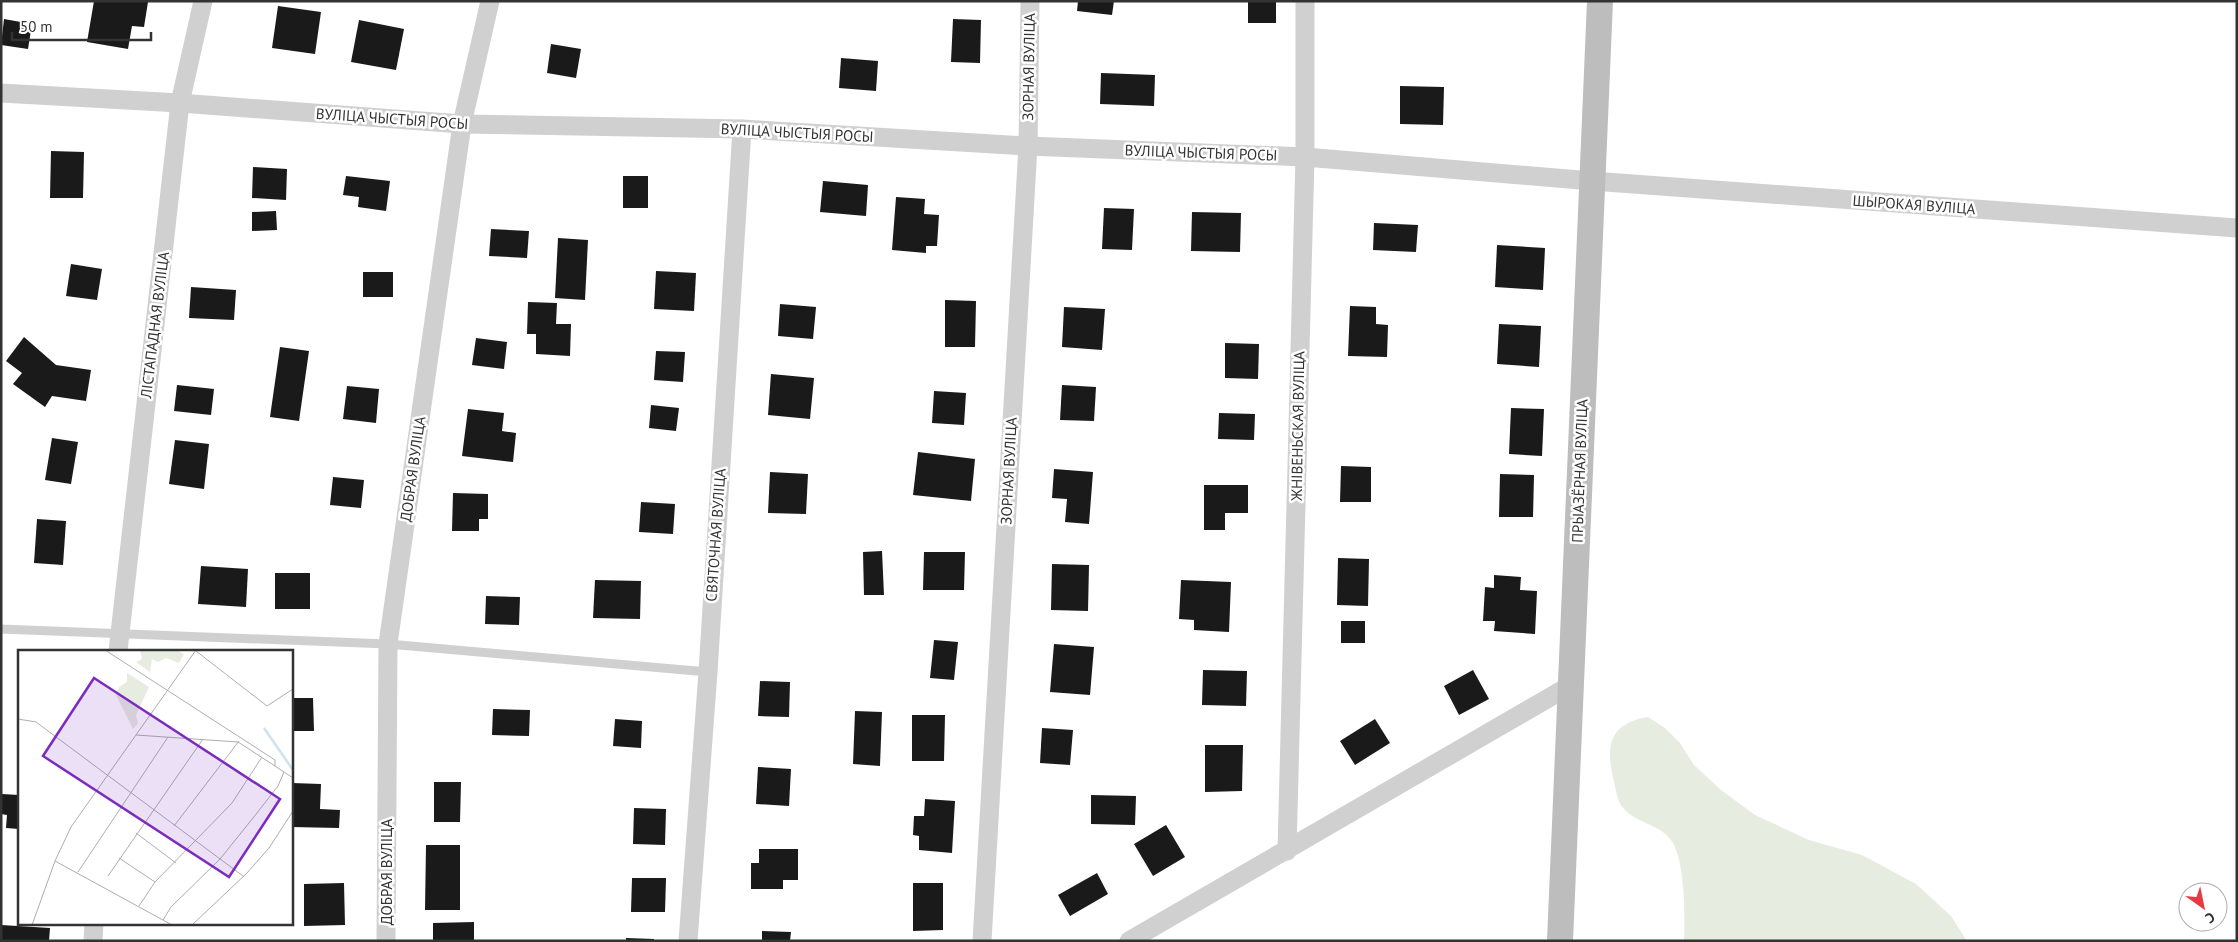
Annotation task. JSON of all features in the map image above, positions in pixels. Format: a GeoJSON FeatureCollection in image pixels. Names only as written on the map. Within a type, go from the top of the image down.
{"type":"FeatureCollection","features":[{"type":"Feature","properties":{"kind":"street","name":"ЛІСТАПАДНАЯ ВУЛІЦА"},"geometry":{"type":"LineString","coordinates":[[119,641],[180,103],[203,1]]}},
{"type":"Feature","properties":{"kind":"street","name":"ДОБРАЯ ВУЛІЦА"},"geometry":{"type":"LineString","coordinates":[[386,941],[388,644],[462,124],[490,1]]}},
{"type":"Feature","properties":{"kind":"street","name":"ЗОРНАЯ ВУЛІЦА"},"geometry":{"type":"LineString","coordinates":[[982,941],[1028,146],[1030,1]]}},
{"type":"Feature","properties":{"kind":"street","name":"ЖНІВЕНЬСКАЯ ВУЛІЦА"},"geometry":{"type":"LineString","coordinates":[[1287,851],[1305,156],[1305,1]]}},
{"type":"Feature","properties":{"kind":"street","name":"ПРЫАЗЁРНАЯ ВУЛІЦА"},"geometry":{"type":"LineString","coordinates":[[1560,941],[1600,1]]}},
{"type":"Feature","properties":{"kind":"street","name":"ВУЛІЦА ЧЫСТЫЯ РОСЫ"},"geometry":{"type":"LineString","coordinates":[[1,93],[180,103],[462,124],[742,129],[1028,146],[1305,156],[1592,181]]}},
{"type":"Feature","properties":{"kind":"street","name":"СВЯТОЧНАЯ ВУЛІЦА"},"geometry":{"type":"LineString","coordinates":[[688,941],[708,672],[742,129]]}},
{"type":"Feature","properties":{"kind":"street","name":"ШЫРОКАЯ ВУЛІЦА"},"geometry":{"type":"LineString","coordinates":[[1592,181],[2237,228]]}},
{"type":"Feature","properties":{"kind":"street"},"geometry":{"type":"LineString","coordinates":[[1129,941],[1571,685]]}},
{"type":"Feature","properties":{"kind":"street"},"geometry":{"type":"LineString","coordinates":[[93,941],[94,924]]}},
{"type":"Feature","properties":{"kind":"lane"},"geometry":{"type":"LineString","coordinates":[[1,629],[119,641],[388,644],[708,672]]}},
{"type":"Feature","properties":{"kind":"shaded area"},"geometry":{"type":"Polygon","coordinates":[[[1648,717],[1665,728],[1680,743],[1694,765],[1721,790],[1755,815],[1809,840],[1862,855],[1916,884],[1951,916],[1967,941],[1684,941],[1682,877],[1677,852],[1673,843],[1663,832],[1629,814],[1624,809],[1618,799],[1611,769],[1611,747],[1618,731],[1635,720],[1648,717]]]}},
{"type":"Feature","properties":{"kind":"building"},"geometry":{"type":"Polygon","coordinates":[[[94,1],[148,2],[144,27],[132,26],[128,49],[87,42],[94,1]]]}},
{"type":"Feature","properties":{"kind":"building"},"geometry":{"type":"Polygon","coordinates":[[[1078,1],[1114,1],[1112,15],[1077,11],[1078,1]]]}},
{"type":"Feature","properties":{"kind":"building"},"geometry":{"type":"Polygon","coordinates":[[[1248,1],[1276,1],[1276,23],[1248,23],[1248,1]]]}},
{"type":"Feature","properties":{"kind":"building"},"geometry":{"type":"Polygon","coordinates":[[[278,6],[321,12],[315,54],[272,48],[278,6]]]}},
{"type":"Feature","properties":{"kind":"building"},"geometry":{"type":"Polygon","coordinates":[[[4,19],[32,24],[28,49],[1,45],[4,19]]]}},
{"type":"Feature","properties":{"kind":"building"},"geometry":{"type":"Polygon","coordinates":[[[953,19],[981,20],[980,63],[951,62],[953,19]]]}},
{"type":"Feature","properties":{"kind":"building"},"geometry":{"type":"Polygon","coordinates":[[[359,20],[404,29],[396,70],[351,62],[359,20]]]}},
{"type":"Feature","properties":{"kind":"building"},"geometry":{"type":"Polygon","coordinates":[[[551,44],[581,49],[576,78],[547,73],[551,44]]]}},
{"type":"Feature","properties":{"kind":"building"},"geometry":{"type":"Polygon","coordinates":[[[841,58],[878,61],[876,91],[839,88],[841,58]]]}},
{"type":"Feature","properties":{"kind":"building"},"geometry":{"type":"Polygon","coordinates":[[[1101,73],[1155,75],[1154,106],[1100,104],[1101,73]]]}},
{"type":"Feature","properties":{"kind":"building"},"geometry":{"type":"Polygon","coordinates":[[[1400,86],[1444,87],[1443,125],[1400,124],[1400,86]]]}},
{"type":"Feature","properties":{"kind":"building"},"geometry":{"type":"Polygon","coordinates":[[[51,151],[84,152],[83,198],[50,198],[51,151]]]}},
{"type":"Feature","properties":{"kind":"building"},"geometry":{"type":"Polygon","coordinates":[[[253,167],[287,169],[286,200],[252,198],[253,167]]]}},
{"type":"Feature","properties":{"kind":"building"},"geometry":{"type":"Polygon","coordinates":[[[346,176],[390,181],[386,211],[358,207],[359,197],[343,195],[346,176]]]}},
{"type":"Feature","properties":{"kind":"building"},"geometry":{"type":"Polygon","coordinates":[[[623,176],[648,176],[648,208],[623,208],[623,176]]]}},
{"type":"Feature","properties":{"kind":"building"},"geometry":{"type":"Polygon","coordinates":[[[823,181],[868,185],[866,216],[820,212],[823,181]]]}},
{"type":"Feature","properties":{"kind":"building"},"geometry":{"type":"Polygon","coordinates":[[[896,197],[925,199],[924,214],[939,215],[937,246],[926,246],[926,253],[892,250],[896,197]]]}},
{"type":"Feature","properties":{"kind":"building"},"geometry":{"type":"Polygon","coordinates":[[[1104,208],[1134,209],[1132,250],[1102,249],[1104,208]]]}},
{"type":"Feature","properties":{"kind":"building"},"geometry":{"type":"Polygon","coordinates":[[[276,211],[277,230],[252,231],[252,212],[276,211]]]}},
{"type":"Feature","properties":{"kind":"building"},"geometry":{"type":"Polygon","coordinates":[[[1192,212],[1241,213],[1240,252],[1191,251],[1192,212]]]}},
{"type":"Feature","properties":{"kind":"building"},"geometry":{"type":"Polygon","coordinates":[[[1374,223],[1418,225],[1416,252],[1373,250],[1374,223]]]}},
{"type":"Feature","properties":{"kind":"building"},"geometry":{"type":"Polygon","coordinates":[[[491,229],[529,231],[527,258],[489,256],[491,229]]]}},
{"type":"Feature","properties":{"kind":"building"},"geometry":{"type":"Polygon","coordinates":[[[558,238],[588,240],[585,300],[555,298],[558,238]]]}},
{"type":"Feature","properties":{"kind":"building"},"geometry":{"type":"Polygon","coordinates":[[[1497,245],[1545,248],[1543,290],[1495,287],[1497,245]]]}},
{"type":"Feature","properties":{"kind":"building"},"geometry":{"type":"Polygon","coordinates":[[[71,264],[102,269],[97,300],[66,296],[71,264]]]}},
{"type":"Feature","properties":{"kind":"building"},"geometry":{"type":"Polygon","coordinates":[[[656,271],[696,273],[694,311],[654,309],[656,271]]]}},
{"type":"Feature","properties":{"kind":"building"},"geometry":{"type":"Polygon","coordinates":[[[363,272],[393,272],[393,297],[363,297],[363,272]]]}},
{"type":"Feature","properties":{"kind":"building"},"geometry":{"type":"Polygon","coordinates":[[[191,287],[236,290],[234,320],[189,318],[191,287]]]}},
{"type":"Feature","properties":{"kind":"building"},"geometry":{"type":"Polygon","coordinates":[[[945,300],[976,301],[975,347],[945,347],[945,300]]]}},
{"type":"Feature","properties":{"kind":"building"},"geometry":{"type":"Polygon","coordinates":[[[528,302],[557,303],[556,324],[571,324],[570,356],[536,354],[536,334],[527,334],[528,302]]]}},
{"type":"Feature","properties":{"kind":"building"},"geometry":{"type":"Polygon","coordinates":[[[780,304],[816,307],[813,339],[778,336],[780,304]]]}},
{"type":"Feature","properties":{"kind":"building"},"geometry":{"type":"Polygon","coordinates":[[[1350,306],[1376,307],[1376,324],[1388,325],[1387,357],[1348,356],[1350,306]]]}},
{"type":"Feature","properties":{"kind":"building"},"geometry":{"type":"Polygon","coordinates":[[[1064,307],[1105,309],[1102,350],[1062,347],[1064,307]]]}},
{"type":"Feature","properties":{"kind":"building"},"geometry":{"type":"Polygon","coordinates":[[[1499,324],[1541,326],[1539,367],[1497,364],[1499,324]]]}},
{"type":"Feature","properties":{"kind":"building"},"geometry":{"type":"Polygon","coordinates":[[[24,337],[56,365],[91,370],[86,401],[52,396],[45,407],[13,384],[22,373],[6,361],[24,337]]]}},
{"type":"Feature","properties":{"kind":"building"},"geometry":{"type":"Polygon","coordinates":[[[476,338],[507,342],[504,369],[472,365],[476,338]]]}},
{"type":"Feature","properties":{"kind":"building"},"geometry":{"type":"Polygon","coordinates":[[[1225,343],[1259,344],[1258,379],[1225,378],[1225,343]]]}},
{"type":"Feature","properties":{"kind":"building"},"geometry":{"type":"Polygon","coordinates":[[[280,347],[309,351],[299,421],[270,417],[280,347]]]}},
{"type":"Feature","properties":{"kind":"building"},"geometry":{"type":"Polygon","coordinates":[[[656,351],[685,352],[683,382],[654,380],[656,351]]]}},
{"type":"Feature","properties":{"kind":"building"},"geometry":{"type":"Polygon","coordinates":[[[771,374],[814,378],[810,419],[768,415],[771,374]]]}},
{"type":"Feature","properties":{"kind":"building"},"geometry":{"type":"Polygon","coordinates":[[[177,385],[214,389],[211,415],[174,411],[177,385]]]}},
{"type":"Feature","properties":{"kind":"building"},"geometry":{"type":"Polygon","coordinates":[[[1062,385],[1096,387],[1094,421],[1060,420],[1062,385]]]}},
{"type":"Feature","properties":{"kind":"building"},"geometry":{"type":"Polygon","coordinates":[[[347,386],[379,389],[376,423],[343,419],[347,386]]]}},
{"type":"Feature","properties":{"kind":"building"},"geometry":{"type":"Polygon","coordinates":[[[934,391],[966,393],[964,425],[932,423],[934,391]]]}},
{"type":"Feature","properties":{"kind":"building"},"geometry":{"type":"Polygon","coordinates":[[[651,405],[679,408],[676,431],[649,428],[651,405]]]}},
{"type":"Feature","properties":{"kind":"building"},"geometry":{"type":"Polygon","coordinates":[[[1511,408],[1544,409],[1542,456],[1509,454],[1511,408]]]}},
{"type":"Feature","properties":{"kind":"building"},"geometry":{"type":"Polygon","coordinates":[[[468,409],[504,413],[502,431],[516,433],[513,462],[462,456],[468,409]]]}},
{"type":"Feature","properties":{"kind":"building"},"geometry":{"type":"Polygon","coordinates":[[[1219,413],[1255,414],[1254,440],[1218,439],[1219,413]]]}},
{"type":"Feature","properties":{"kind":"building"},"geometry":{"type":"Polygon","coordinates":[[[52,438],[78,442],[71,484],[45,480],[52,438]]]}},
{"type":"Feature","properties":{"kind":"building"},"geometry":{"type":"Polygon","coordinates":[[[175,440],[209,444],[204,489],[169,484],[175,440]]]}},
{"type":"Feature","properties":{"kind":"building"},"geometry":{"type":"Polygon","coordinates":[[[918,452],[975,459],[971,501],[913,495],[918,452]]]}},
{"type":"Feature","properties":{"kind":"building"},"geometry":{"type":"Polygon","coordinates":[[[1341,466],[1371,467],[1371,502],[1340,502],[1341,466]]]}},
{"type":"Feature","properties":{"kind":"building"},"geometry":{"type":"Polygon","coordinates":[[[1054,469],[1093,472],[1089,524],[1065,522],[1067,499],[1052,498],[1054,469]]]}},
{"type":"Feature","properties":{"kind":"building"},"geometry":{"type":"Polygon","coordinates":[[[770,472],[808,474],[806,514],[768,513],[770,472]]]}},
{"type":"Feature","properties":{"kind":"building"},"geometry":{"type":"Polygon","coordinates":[[[1500,474],[1534,475],[1533,517],[1499,517],[1500,474]]]}},
{"type":"Feature","properties":{"kind":"building"},"geometry":{"type":"Polygon","coordinates":[[[333,477],[364,480],[361,508],[330,505],[333,477]]]}},
{"type":"Feature","properties":{"kind":"building"},"geometry":{"type":"Polygon","coordinates":[[[1204,485],[1248,485],[1248,513],[1225,513],[1225,530],[1204,530],[1204,485]]]}},
{"type":"Feature","properties":{"kind":"building"},"geometry":{"type":"Polygon","coordinates":[[[453,493],[488,494],[488,519],[479,519],[479,531],[452,531],[453,493]]]}},
{"type":"Feature","properties":{"kind":"building"},"geometry":{"type":"Polygon","coordinates":[[[641,502],[675,504],[673,534],[639,532],[641,502]]]}},
{"type":"Feature","properties":{"kind":"building"},"geometry":{"type":"Polygon","coordinates":[[[37,519],[66,521],[63,565],[34,563],[37,519]]]}},
{"type":"Feature","properties":{"kind":"building"},"geometry":{"type":"Polygon","coordinates":[[[882,551],[884,595],[864,595],[863,552],[882,551]]]}},
{"type":"Feature","properties":{"kind":"building"},"geometry":{"type":"Polygon","coordinates":[[[924,552],[965,552],[964,590],[923,590],[924,552]]]}},
{"type":"Feature","properties":{"kind":"building"},"geometry":{"type":"Polygon","coordinates":[[[1338,558],[1369,559],[1368,606],[1337,605],[1338,558]]]}},
{"type":"Feature","properties":{"kind":"building"},"geometry":{"type":"Polygon","coordinates":[[[1052,564],[1089,565],[1088,611],[1051,610],[1052,564]]]}},
{"type":"Feature","properties":{"kind":"building"},"geometry":{"type":"Polygon","coordinates":[[[201,566],[248,569],[246,607],[198,604],[201,566]]]}},
{"type":"Feature","properties":{"kind":"building"},"geometry":{"type":"Polygon","coordinates":[[[275,573],[310,573],[310,609],[275,609],[275,573]]]}},
{"type":"Feature","properties":{"kind":"building"},"geometry":{"type":"Polygon","coordinates":[[[1494,575],[1521,577],[1520,590],[1537,591],[1535,634],[1494,631],[1495,621],[1483,621],[1485,587],[1494,588],[1494,575]]]}},
{"type":"Feature","properties":{"kind":"building"},"geometry":{"type":"Polygon","coordinates":[[[595,580],[641,581],[640,619],[593,618],[595,580]]]}},
{"type":"Feature","properties":{"kind":"building"},"geometry":{"type":"Polygon","coordinates":[[[1181,580],[1231,582],[1229,632],[1194,630],[1194,620],[1179,619],[1181,580]]]}},
{"type":"Feature","properties":{"kind":"building"},"geometry":{"type":"Polygon","coordinates":[[[486,596],[520,597],[519,625],[485,624],[486,596]]]}},
{"type":"Feature","properties":{"kind":"building"},"geometry":{"type":"Polygon","coordinates":[[[1341,621],[1365,621],[1365,643],[1341,643],[1341,621]]]}},
{"type":"Feature","properties":{"kind":"building"},"geometry":{"type":"Polygon","coordinates":[[[934,640],[958,642],[954,680],[930,678],[934,640]]]}},
{"type":"Feature","properties":{"kind":"building"},"geometry":{"type":"Polygon","coordinates":[[[1054,644],[1094,647],[1090,695],[1050,692],[1054,644]]]}},
{"type":"Feature","properties":{"kind":"building"},"geometry":{"type":"Polygon","coordinates":[[[1203,670],[1247,671],[1246,706],[1202,705],[1203,670]]]}},
{"type":"Feature","properties":{"kind":"building"},"geometry":{"type":"Polygon","coordinates":[[[1473,670],[1489,699],[1459,715],[1444,686],[1473,670]]]}},
{"type":"Feature","properties":{"kind":"building"},"geometry":{"type":"Polygon","coordinates":[[[760,681],[790,682],[789,717],[758,716],[760,681]]]}},
{"type":"Feature","properties":{"kind":"building"},"geometry":{"type":"Polygon","coordinates":[[[292,698],[313,698],[314,731],[292,731],[292,698]]]}},
{"type":"Feature","properties":{"kind":"building"},"geometry":{"type":"Polygon","coordinates":[[[493,709],[530,710],[529,736],[492,735],[493,709]]]}},
{"type":"Feature","properties":{"kind":"building"},"geometry":{"type":"Polygon","coordinates":[[[855,711],[882,712],[880,766],[853,764],[855,711]]]}},
{"type":"Feature","properties":{"kind":"building"},"geometry":{"type":"Polygon","coordinates":[[[912,715],[945,715],[944,761],[912,761],[912,715]]]}},
{"type":"Feature","properties":{"kind":"building"},"geometry":{"type":"Polygon","coordinates":[[[615,719],[642,721],[641,748],[613,746],[615,719]]]}},
{"type":"Feature","properties":{"kind":"building"},"geometry":{"type":"Polygon","coordinates":[[[1375,719],[1390,743],[1355,765],[1340,741],[1375,719]]]}},
{"type":"Feature","properties":{"kind":"building"},"geometry":{"type":"Polygon","coordinates":[[[1042,728],[1073,730],[1070,765],[1040,763],[1042,728]]]}},
{"type":"Feature","properties":{"kind":"building"},"geometry":{"type":"Polygon","coordinates":[[[1205,745],[1243,745],[1242,791],[1205,792],[1205,745]]]}},
{"type":"Feature","properties":{"kind":"building"},"geometry":{"type":"Polygon","coordinates":[[[758,767],[791,769],[789,806],[756,804],[758,767]]]}},
{"type":"Feature","properties":{"kind":"building"},"geometry":{"type":"Polygon","coordinates":[[[434,782],[461,782],[460,822],[434,822],[434,782]]]}},
{"type":"Feature","properties":{"kind":"building"},"geometry":{"type":"Polygon","coordinates":[[[292,783],[321,784],[320,809],[340,810],[339,828],[292,827],[292,783]]]}},
{"type":"Feature","properties":{"kind":"building"},"geometry":{"type":"Polygon","coordinates":[[[2,794],[18,795],[18,829],[6,828],[7,815],[1,814],[2,794]]]}},
{"type":"Feature","properties":{"kind":"building"},"geometry":{"type":"Polygon","coordinates":[[[1091,795],[1136,796],[1135,825],[1091,824],[1091,795]]]}},
{"type":"Feature","properties":{"kind":"building"},"geometry":{"type":"Polygon","coordinates":[[[925,799],[955,801],[952,853],[919,850],[919,836],[913,835],[914,816],[924,816],[925,799]]]}},
{"type":"Feature","properties":{"kind":"building"},"geometry":{"type":"Polygon","coordinates":[[[634,808],[666,809],[665,845],[633,844],[634,808]]]}},
{"type":"Feature","properties":{"kind":"building"},"geometry":{"type":"Polygon","coordinates":[[[1166,825],[1185,857],[1153,876],[1134,844],[1166,825]]]}},
{"type":"Feature","properties":{"kind":"building"},"geometry":{"type":"Polygon","coordinates":[[[426,845],[460,845],[460,910],[425,910],[426,845]]]}},
{"type":"Feature","properties":{"kind":"building"},"geometry":{"type":"Polygon","coordinates":[[[759,849],[798,849],[798,880],[783,880],[783,889],[751,889],[751,863],[759,863],[759,849]]]}},
{"type":"Feature","properties":{"kind":"building"},"geometry":{"type":"Polygon","coordinates":[[[1097,873],[1108,894],[1070,916],[1058,895],[1097,873]]]}},
{"type":"Feature","properties":{"kind":"building"},"geometry":{"type":"Polygon","coordinates":[[[632,878],[666,878],[665,912],[631,912],[632,878]]]}},
{"type":"Feature","properties":{"kind":"building"},"geometry":{"type":"Polygon","coordinates":[[[344,883],[345,925],[304,926],[304,884],[344,883]]]}},
{"type":"Feature","properties":{"kind":"building"},"geometry":{"type":"Polygon","coordinates":[[[913,883],[943,883],[943,930],[913,931],[913,883]]]}},
{"type":"Feature","properties":{"kind":"building"},"geometry":{"type":"Polygon","coordinates":[[[474,922],[474,941],[433,941],[433,923],[474,922]]]}},
{"type":"Feature","properties":{"kind":"building"},"geometry":{"type":"Polygon","coordinates":[[[1,925],[50,928],[49,941],[1,941],[1,925]]]}},
{"type":"Feature","properties":{"kind":"building"},"geometry":{"type":"Polygon","coordinates":[[[762,931],[791,932],[790,941],[762,941],[762,931]]]}},
{"type":"Feature","properties":{"kind":"building"},"geometry":{"type":"Polygon","coordinates":[[[626,938],[654,939],[654,941],[626,941],[626,938]]]}}]}
